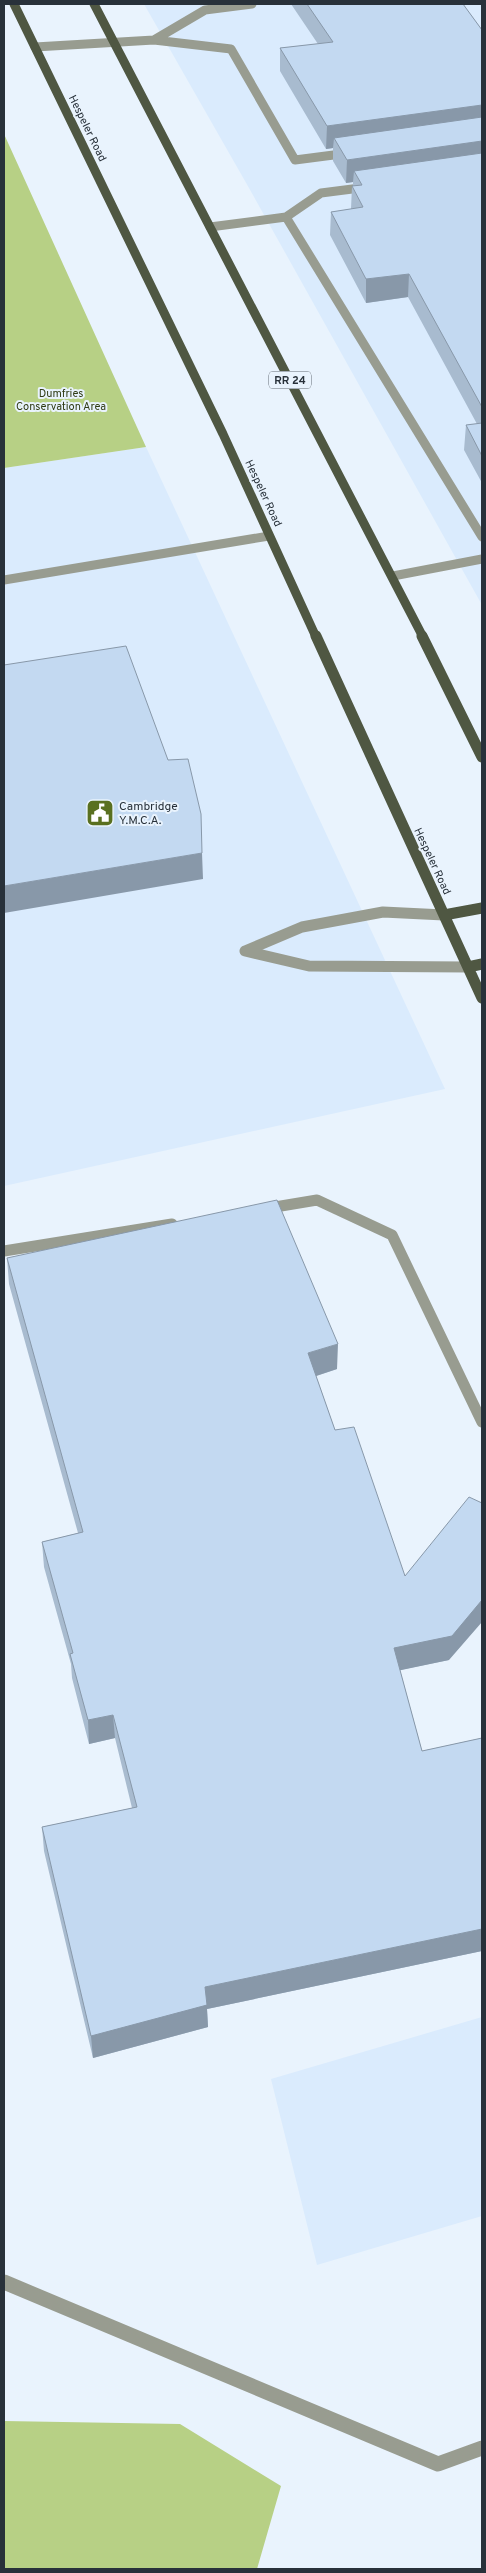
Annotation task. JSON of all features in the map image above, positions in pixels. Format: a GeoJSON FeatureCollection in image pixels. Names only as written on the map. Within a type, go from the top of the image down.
{"type":"FeatureCollection","features":[{"type":"Feature","properties":{"kind":"main road","name":"Hespeler Road"},"geometry":{"type":"LineString","coordinates":[[14,4],[223,434],[482,998]]}},
{"type":"Feature","properties":{"kind":"main road","name":"RR 24"},"geometry":{"type":"LineString","coordinates":[[94,4],[393,576],[482,757]]}},
{"type":"Feature","properties":{"kind":"main road"},"geometry":{"type":"LineString","coordinates":[[444,915],[482,908]]}},
{"type":"Feature","properties":{"kind":"main road"},"geometry":{"type":"LineString","coordinates":[[468,967],[482,964]]}},
{"type":"Feature","properties":{"kind":"lane"},"geometry":{"type":"LineString","coordinates":[[154,40],[204,7],[251,4]]}},
{"type":"Feature","properties":{"kind":"lane"},"geometry":{"type":"LineString","coordinates":[[35,47],[154,40],[231,49],[295,160],[354,152]]}},
{"type":"Feature","properties":{"kind":"lane"},"geometry":{"type":"LineString","coordinates":[[210,227],[286,217],[321,194],[378,185]]}},
{"type":"Feature","properties":{"kind":"lane"},"geometry":{"type":"LineString","coordinates":[[286,217],[482,538]]}},
{"type":"Feature","properties":{"kind":"lane"},"geometry":{"type":"LineString","coordinates":[[4,580],[269,536]]}},
{"type":"Feature","properties":{"kind":"lane"},"geometry":{"type":"LineString","coordinates":[[393,576],[482,559]]}},
{"type":"Feature","properties":{"kind":"lane"},"geometry":{"type":"LineString","coordinates":[[444,915],[384,912],[302,927],[245,951],[309,966],[468,967]]}},
{"type":"Feature","properties":{"kind":"lane"},"geometry":{"type":"LineString","coordinates":[[248,1211],[317,1200],[392,1235],[482,1422]]}},
{"type":"Feature","properties":{"kind":"lane"},"geometry":{"type":"LineString","coordinates":[[4,1251],[190,1221]]}},
{"type":"Feature","properties":{"kind":"lane"},"geometry":{"type":"LineString","coordinates":[[4,2282],[438,2464],[482,2448]]}},
{"type":"Feature","properties":{"kind":"shaded area"},"geometry":{"type":"Polygon","coordinates":[[[144,4],[482,4],[482,605],[249,188],[144,4]]]}},
{"type":"Feature","properties":{"kind":"shaded area"},"geometry":{"type":"Polygon","coordinates":[[[146,447],[445,1089],[4,1186],[4,468],[146,447]]]}},
{"type":"Feature","properties":{"kind":"shaded area"},"geometry":{"type":"Polygon","coordinates":[[[482,2017],[482,2216],[317,2265],[271,2079],[482,2017]]]}},
{"type":"Feature","properties":{"kind":"green space","name":"Dumfries Conservation Area"},"geometry":{"type":"Polygon","coordinates":[[[4,134],[146,447],[4,468],[4,134]]]}},
{"type":"Feature","properties":{"kind":"green space"},"geometry":{"type":"Polygon","coordinates":[[[4,2421],[180,2424],[281,2486],[257,2569],[4,2569],[4,2421]]]}},
{"type":"Feature","properties":{"kind":"building"},"geometry":{"type":"Polygon","coordinates":[[[307,4],[463,4],[482,30],[482,105],[327,126],[280,48],[333,42],[307,4]]]}},
{"type":"Feature","properties":{"kind":"building"},"geometry":{"type":"Polygon","coordinates":[[[482,117],[482,141],[347,160],[334,138],[482,117]]]}},
{"type":"Feature","properties":{"kind":"building"},"geometry":{"type":"Polygon","coordinates":[[[482,153],[482,407],[409,274],[366,279],[331,212],[363,207],[352,186],[362,185],[354,171],[482,153]]]}},
{"type":"Feature","properties":{"kind":"building"},"geometry":{"type":"Polygon","coordinates":[[[482,423],[482,456],[466,425],[482,423]]]}},
{"type":"Feature","properties":{"kind":"building","name":"Cambridge Y.M.C.A."},"geometry":{"type":"Polygon","coordinates":[[[126,646],[168,760],[188,759],[201,814],[202,853],[4,886],[4,665],[126,646]]]}},
{"type":"Feature","properties":{"kind":"building"},"geometry":{"type":"Polygon","coordinates":[[[277,1200],[338,1344],[308,1353],[335,1430],[354,1427],[405,1576],[469,1497],[482,1503],[482,1600],[452,1636],[394,1648],[422,1751],[482,1738],[482,1929],[205,1987],[207,2005],[91,2036],[42,1827],[137,1807],[113,1715],[88,1720],[70,1654],[73,1653],[42,1542],[83,1532],[7,1258],[277,1200]]]}},
{"type":"Feature","properties":{"kind":"place","name":"Cambridge Y.M.C.A."},"geometry":{"type":"Point","coordinates":[100,813]}}]}
